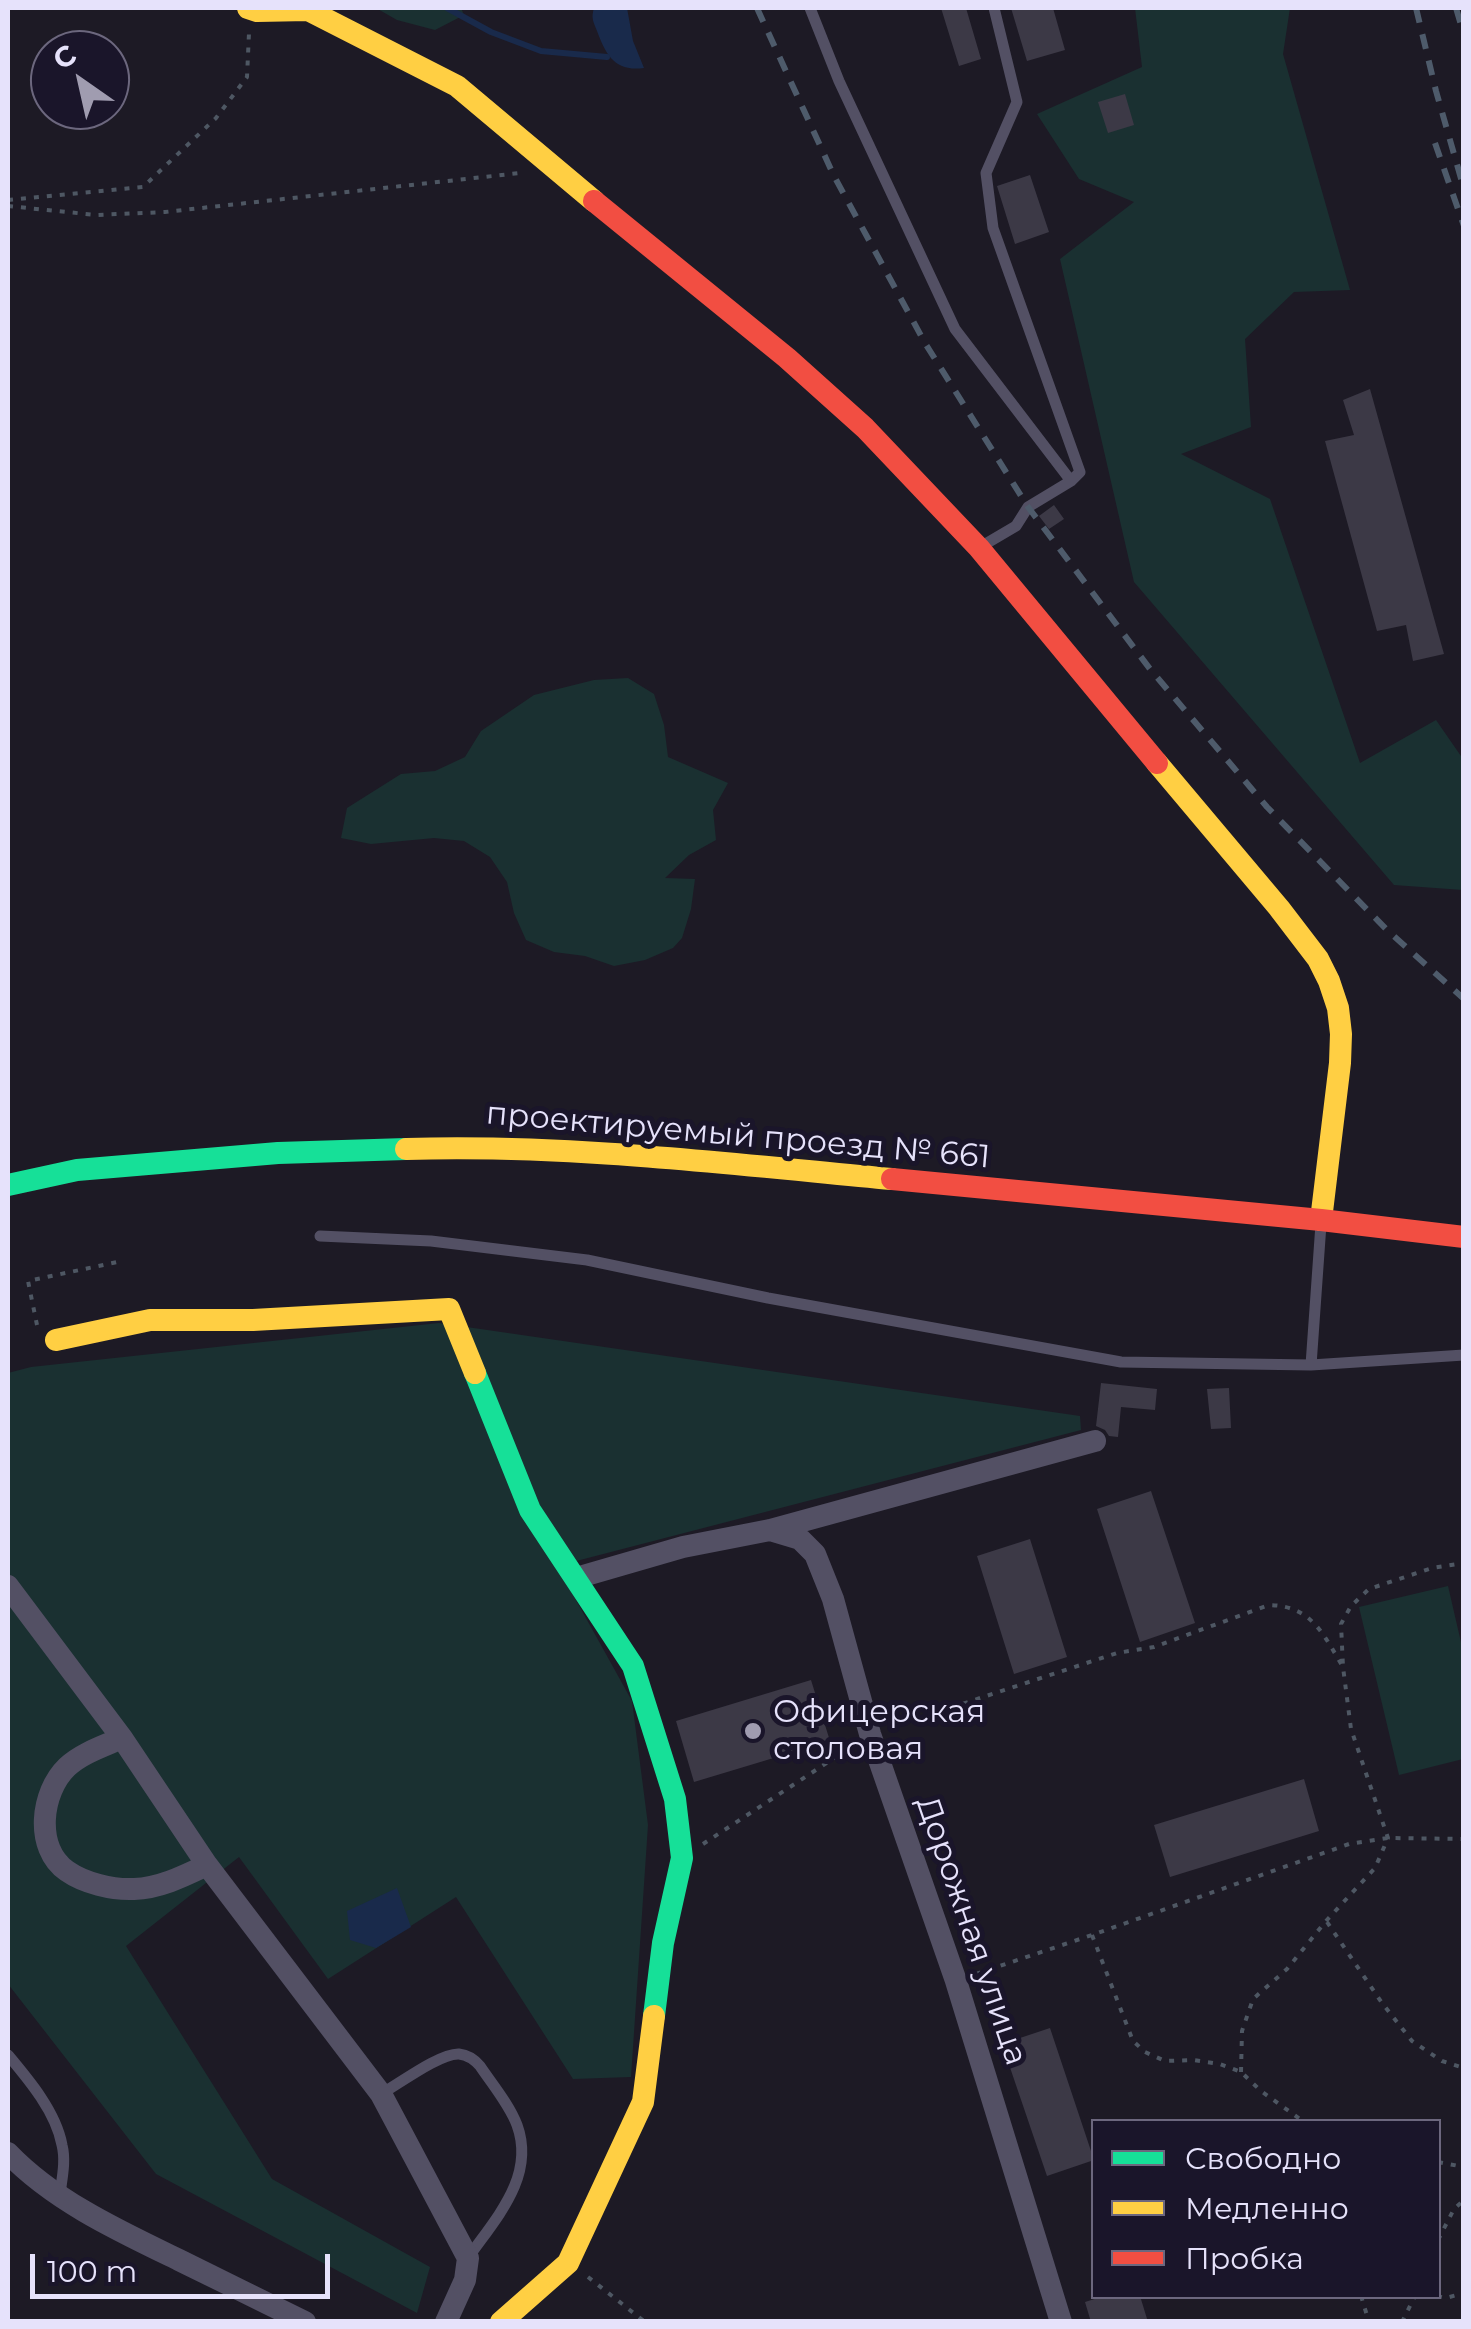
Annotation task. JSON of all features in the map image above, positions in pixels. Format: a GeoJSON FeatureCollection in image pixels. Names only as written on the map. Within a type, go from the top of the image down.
{"type":"FeatureCollection","features":[{"type":"Feature","properties":{"kind":"street"},"geometry":{"type":"LineString","coordinates":[[252,9],[308,9],[457,86],[813,381],[865,428],[979,548],[1318,959],[1338,1008],[1341,1034],[1321,1220]]}},
{"type":"Feature","properties":{"kind":"street","name":"проектируемый проезд № 661"},"geometry":{"type":"LineString","coordinates":[[8,1185],[78,1170],[242,1156],[466,1147],[670,1158],[1321,1220],[1464,1238]]}},
{"type":"Feature","properties":{"kind":"street"},"geometry":{"type":"LineString","coordinates":[[56,1340],[150,1320],[254,1320],[449,1309],[530,1510],[633,1666],[674,1800],[682,1858],[662,1944],[643,2102],[568,2263],[502,2322]]}},
{"type":"Feature","properties":{"kind":"street"},"geometry":{"type":"LineString","coordinates":[[576,1578],[683,1547],[770,1530],[1095,1441]]}},
{"type":"Feature","properties":{"kind":"street","name":"Дорожная улица"},"geometry":{"type":"LineString","coordinates":[[770,1530],[800,1538],[815,1554],[832,1599],[870,1734],[956,1981],[1061,2322]]}},
{"type":"Feature","properties":{"kind":"street"},"geometry":{"type":"LineString","coordinates":[[8,1586],[122,1738],[207,1865],[381,2094],[468,2258],[465,2280],[446,2322]]}},
{"type":"Feature","properties":{"kind":"street"},"geometry":{"type":"LineString","coordinates":[[122,1738],[85,1754],[66,1768],[46,1800],[44,1821],[52,1853],[64,1869],[89,1882],[133,1890],[174,1882],[207,1865]]}},
{"type":"Feature","properties":{"kind":"street"},"geometry":{"type":"LineString","coordinates":[[8,2153],[60,2194],[138,2240],[305,2322]]}},
{"type":"Feature","properties":{"kind":"lane"},"geometry":{"type":"LineString","coordinates":[[810,8],[839,81],[955,328],[1071,481]]}},
{"type":"Feature","properties":{"kind":"lane"},"geometry":{"type":"LineString","coordinates":[[979,548],[1016,526],[1028,506],[1080,472],[993,228],[986,173],[1017,102],[994,8]]}},
{"type":"Feature","properties":{"kind":"lane"},"geometry":{"type":"LineString","coordinates":[[1311,1365],[1321,1220]]}},
{"type":"Feature","properties":{"kind":"lane"},"geometry":{"type":"LineString","coordinates":[[320,1236],[431,1241],[587,1260],[768,1298],[1121,1362],[1311,1365],[1464,1354]]}},
{"type":"Feature","properties":{"kind":"lane"},"geometry":{"type":"LineString","coordinates":[[381,2094],[448,2055],[462,2054],[480,2066],[516,2123],[520,2162],[514,2191],[500,2217],[468,2258]]}},
{"type":"Feature","properties":{"kind":"lane"},"geometry":{"type":"LineString","coordinates":[[8,2055],[54,2120],[64,2167],[60,2194]]}},
{"type":"Feature","properties":{"kind":"path"},"geometry":{"type":"LineString","coordinates":[[8,203],[142,186],[216,118],[247,77],[252,9]]}},
{"type":"Feature","properties":{"kind":"path"},"geometry":{"type":"LineString","coordinates":[[8,203],[96,215],[165,212],[520,173]]}},
{"type":"Feature","properties":{"kind":"path"},"geometry":{"type":"LineString","coordinates":[[56,1340],[40,1339],[28,1282],[122,1261]]}},
{"type":"Feature","properties":{"kind":"path"},"geometry":{"type":"LineString","coordinates":[[1241,2072],[1242,2031],[1252,1999],[1287,1969],[1375,1868],[1388,1838],[1351,1729],[1341,1624],[1351,1606],[1369,1589],[1432,1568],[1464,1566]]}},
{"type":"Feature","properties":{"kind":"path"},"geometry":{"type":"LineString","coordinates":[[682,1858],[870,1734],[1117,1653],[1154,1647],[1269,1605],[1287,1606],[1308,1617],[1324,1634],[1343,1667]]}},
{"type":"Feature","properties":{"kind":"path"},"geometry":{"type":"LineString","coordinates":[[956,1981],[1348,1844],[1388,1838],[1464,1839]]}},
{"type":"Feature","properties":{"kind":"path"},"geometry":{"type":"LineString","coordinates":[[1326,1920],[1382,2004],[1412,2041],[1442,2061],[1464,2068]]}},
{"type":"Feature","properties":{"kind":"path"},"geometry":{"type":"LineString","coordinates":[[1092,1935],[1133,2041],[1145,2052],[1164,2062],[1194,2060],[1241,2072],[1300,2119]]}},
{"type":"Feature","properties":{"kind":"path"},"geometry":{"type":"LineString","coordinates":[[1441,2234],[1454,2208],[1464,2200]]}},
{"type":"Feature","properties":{"kind":"path"},"geometry":{"type":"LineString","coordinates":[[568,2263],[645,2322]]}},
{"type":"Feature","properties":{"kind":"path"},"geometry":{"type":"LineString","coordinates":[[1402,2322],[1414,2299]]}},
{"type":"Feature","properties":{"kind":"green space"},"geometry":{"type":"Polygon","coordinates":[[[376,8],[461,8],[464,15],[435,30],[397,20],[376,8]]]}},
{"type":"Feature","properties":{"kind":"green space"},"geometry":{"type":"Polygon","coordinates":[[[1135,8],[1290,8],[1283,54],[1350,290],[1294,292],[1245,339],[1251,427],[1181,454],[1270,499],[1360,763],[1436,720],[1463,759],[1463,890],[1394,885],[1134,582],[1060,259],[1134,202],[1079,179],[1037,114],[1142,67],[1135,8]]]}},
{"type":"Feature","properties":{"kind":"green space"},"geometry":{"type":"Polygon","coordinates":[[[628,678],[654,694],[664,725],[668,757],[728,783],[713,810],[716,840],[689,855],[665,878],[695,879],[682,938],[673,948],[645,960],[614,966],[585,956],[554,952],[526,940],[507,882],[490,857],[464,841],[434,838],[371,844],[341,838],[347,808],[401,774],[435,771],[465,757],[481,731],[534,695],[594,680],[628,678]]]}},
{"type":"Feature","properties":{"kind":"green space"},"geometry":{"type":"Polygon","coordinates":[[[439,1323],[1080,1416],[1081,1430],[557,1566],[632,1701],[648,1825],[631,2077],[573,2079],[456,1897],[328,1979],[239,1857],[126,1946],[272,2179],[430,2267],[417,2313],[156,2174],[8,1984],[8,1373],[31,1367],[439,1323]]]}},
{"type":"Feature","properties":{"kind":"green space"},"geometry":{"type":"Polygon","coordinates":[[[1448,1586],[1463,1651],[1463,1759],[1399,1775],[1359,1607],[1448,1586]]]}},
{"type":"Feature","properties":{"kind":"water"},"geometry":{"type":"Polygon","coordinates":[[[594,8],[627,8],[633,41],[644,68],[626,67],[608,54],[594,22],[594,8]]]}},
{"type":"Feature","properties":{"kind":"water"},"geometry":{"type":"Polygon","coordinates":[[[397,1888],[411,1927],[376,1948],[350,1940],[347,1911],[397,1888]]]}},
{"type":"Feature","properties":{"kind":"building"},"geometry":{"type":"Polygon","coordinates":[[[941,8],[966,8],[981,59],[959,66],[941,8]]]}},
{"type":"Feature","properties":{"kind":"building"},"geometry":{"type":"Polygon","coordinates":[[[1011,8],[1053,8],[1065,50],[1027,61],[1011,8]]]}},
{"type":"Feature","properties":{"kind":"building"},"geometry":{"type":"Polygon","coordinates":[[[1125,94],[1134,125],[1108,133],[1098,102],[1125,94]]]}},
{"type":"Feature","properties":{"kind":"building"},"geometry":{"type":"Polygon","coordinates":[[[1030,175],[1049,232],[1015,244],[997,186],[1030,175]]]}},
{"type":"Feature","properties":{"kind":"building"},"geometry":{"type":"Polygon","coordinates":[[[1370,389],[1444,654],[1413,661],[1406,625],[1377,631],[1325,441],[1354,435],[1343,400],[1370,389]]]}},
{"type":"Feature","properties":{"kind":"building"},"geometry":{"type":"Polygon","coordinates":[[[1054,505],[1064,519],[1049,529],[1039,516],[1054,505]]]}},
{"type":"Feature","properties":{"kind":"building"},"geometry":{"type":"Polygon","coordinates":[[[1101,1383],[1157,1389],[1155,1410],[1121,1407],[1118,1437],[1109,1436],[1096,1426],[1101,1383]]]}},
{"type":"Feature","properties":{"kind":"building"},"geometry":{"type":"Polygon","coordinates":[[[1229,1388],[1231,1428],[1211,1429],[1207,1389],[1229,1388]]]}},
{"type":"Feature","properties":{"kind":"building"},"geometry":{"type":"Polygon","coordinates":[[[1151,1491],[1195,1623],[1140,1642],[1097,1509],[1151,1491]]]}},
{"type":"Feature","properties":{"kind":"building"},"geometry":{"type":"Polygon","coordinates":[[[1030,1539],[1067,1657],[1014,1674],[977,1556],[1030,1539]]]}},
{"type":"Feature","properties":{"kind":"building","name":"Офицерская столовая"},"geometry":{"type":"Polygon","coordinates":[[[811,1680],[830,1741],[694,1782],[676,1721],[811,1680]]]}},
{"type":"Feature","properties":{"kind":"building"},"geometry":{"type":"Polygon","coordinates":[[[1304,1779],[1319,1831],[1170,1877],[1154,1825],[1304,1779]]]}},
{"type":"Feature","properties":{"kind":"building"},"geometry":{"type":"Polygon","coordinates":[[[1050,2028],[1091,2161],[1047,2176],[1002,2044],[1050,2028]]]}},
{"type":"Feature","properties":{"kind":"building"},"geometry":{"type":"Polygon","coordinates":[[[1141,2299],[1148,2322],[1091,2322],[1085,2302],[1141,2299]]]}},
{"type":"Feature","properties":{"kind":"waterway"},"geometry":{"type":"LineString","coordinates":[[447,8],[491,32],[541,51],[607,57]]}},
{"type":"Feature","properties":{"kind":"railway"},"geometry":{"type":"LineString","coordinates":[[757,8],[834,176],[925,343],[1028,507],[1150,669],[1267,807],[1387,930],[1464,999]]}},
{"type":"Feature","properties":{"kind":"railway"},"geometry":{"type":"LineString","coordinates":[[1416,8],[1464,189]]}},
{"type":"Feature","properties":{"kind":"railway"},"geometry":{"type":"LineString","coordinates":[[1456,8],[1464,35]]}},
{"type":"Feature","properties":{"kind":"railway"},"geometry":{"type":"LineString","coordinates":[[1435,143],[1464,226]]}},
{"type":"Feature","properties":{"kind":"traffic: fast"},"geometry":{"type":"LineString","coordinates":[[8,1185],[77,1170],[278,1153],[406,1149]]}},
{"type":"Feature","properties":{"kind":"traffic: fast"},"geometry":{"type":"LineString","coordinates":[[475,1373],[530,1510],[633,1666],[675,1799],[682,1858],[663,1943],[654,2016]]}},
{"type":"Feature","properties":{"kind":"traffic: slow"},"geometry":{"type":"LineString","coordinates":[[248,8],[308,10],[457,86],[594,201]]}},
{"type":"Feature","properties":{"kind":"traffic: slow"},"geometry":{"type":"LineString","coordinates":[[1157,763],[1279,908],[1318,959],[1329,981],[1341,1034],[1321,1220]]}},
{"type":"Feature","properties":{"kind":"traffic: slow"},"geometry":{"type":"LineString","coordinates":[[406,1149],[589,1152],[892,1179]]}},
{"type":"Feature","properties":{"kind":"traffic: slow"},"geometry":{"type":"LineString","coordinates":[[56,1340],[150,1320],[253,1320],[449,1309],[475,1373]]}},
{"type":"Feature","properties":{"kind":"traffic: slow"},"geometry":{"type":"LineString","coordinates":[[501,2322],[568,2263],[643,2102],[654,2016]]}},
{"type":"Feature","properties":{"kind":"traffic: jam"},"geometry":{"type":"LineString","coordinates":[[594,201],[787,358],[865,428],[979,548],[1157,763]]}},
{"type":"Feature","properties":{"kind":"traffic: jam"},"geometry":{"type":"LineString","coordinates":[[892,1179],[1464,1237]]}},
{"type":"Feature","properties":{"kind":"place","name":"Офицерская столовая"},"geometry":{"type":"Point","coordinates":[753,1731]}}]}
